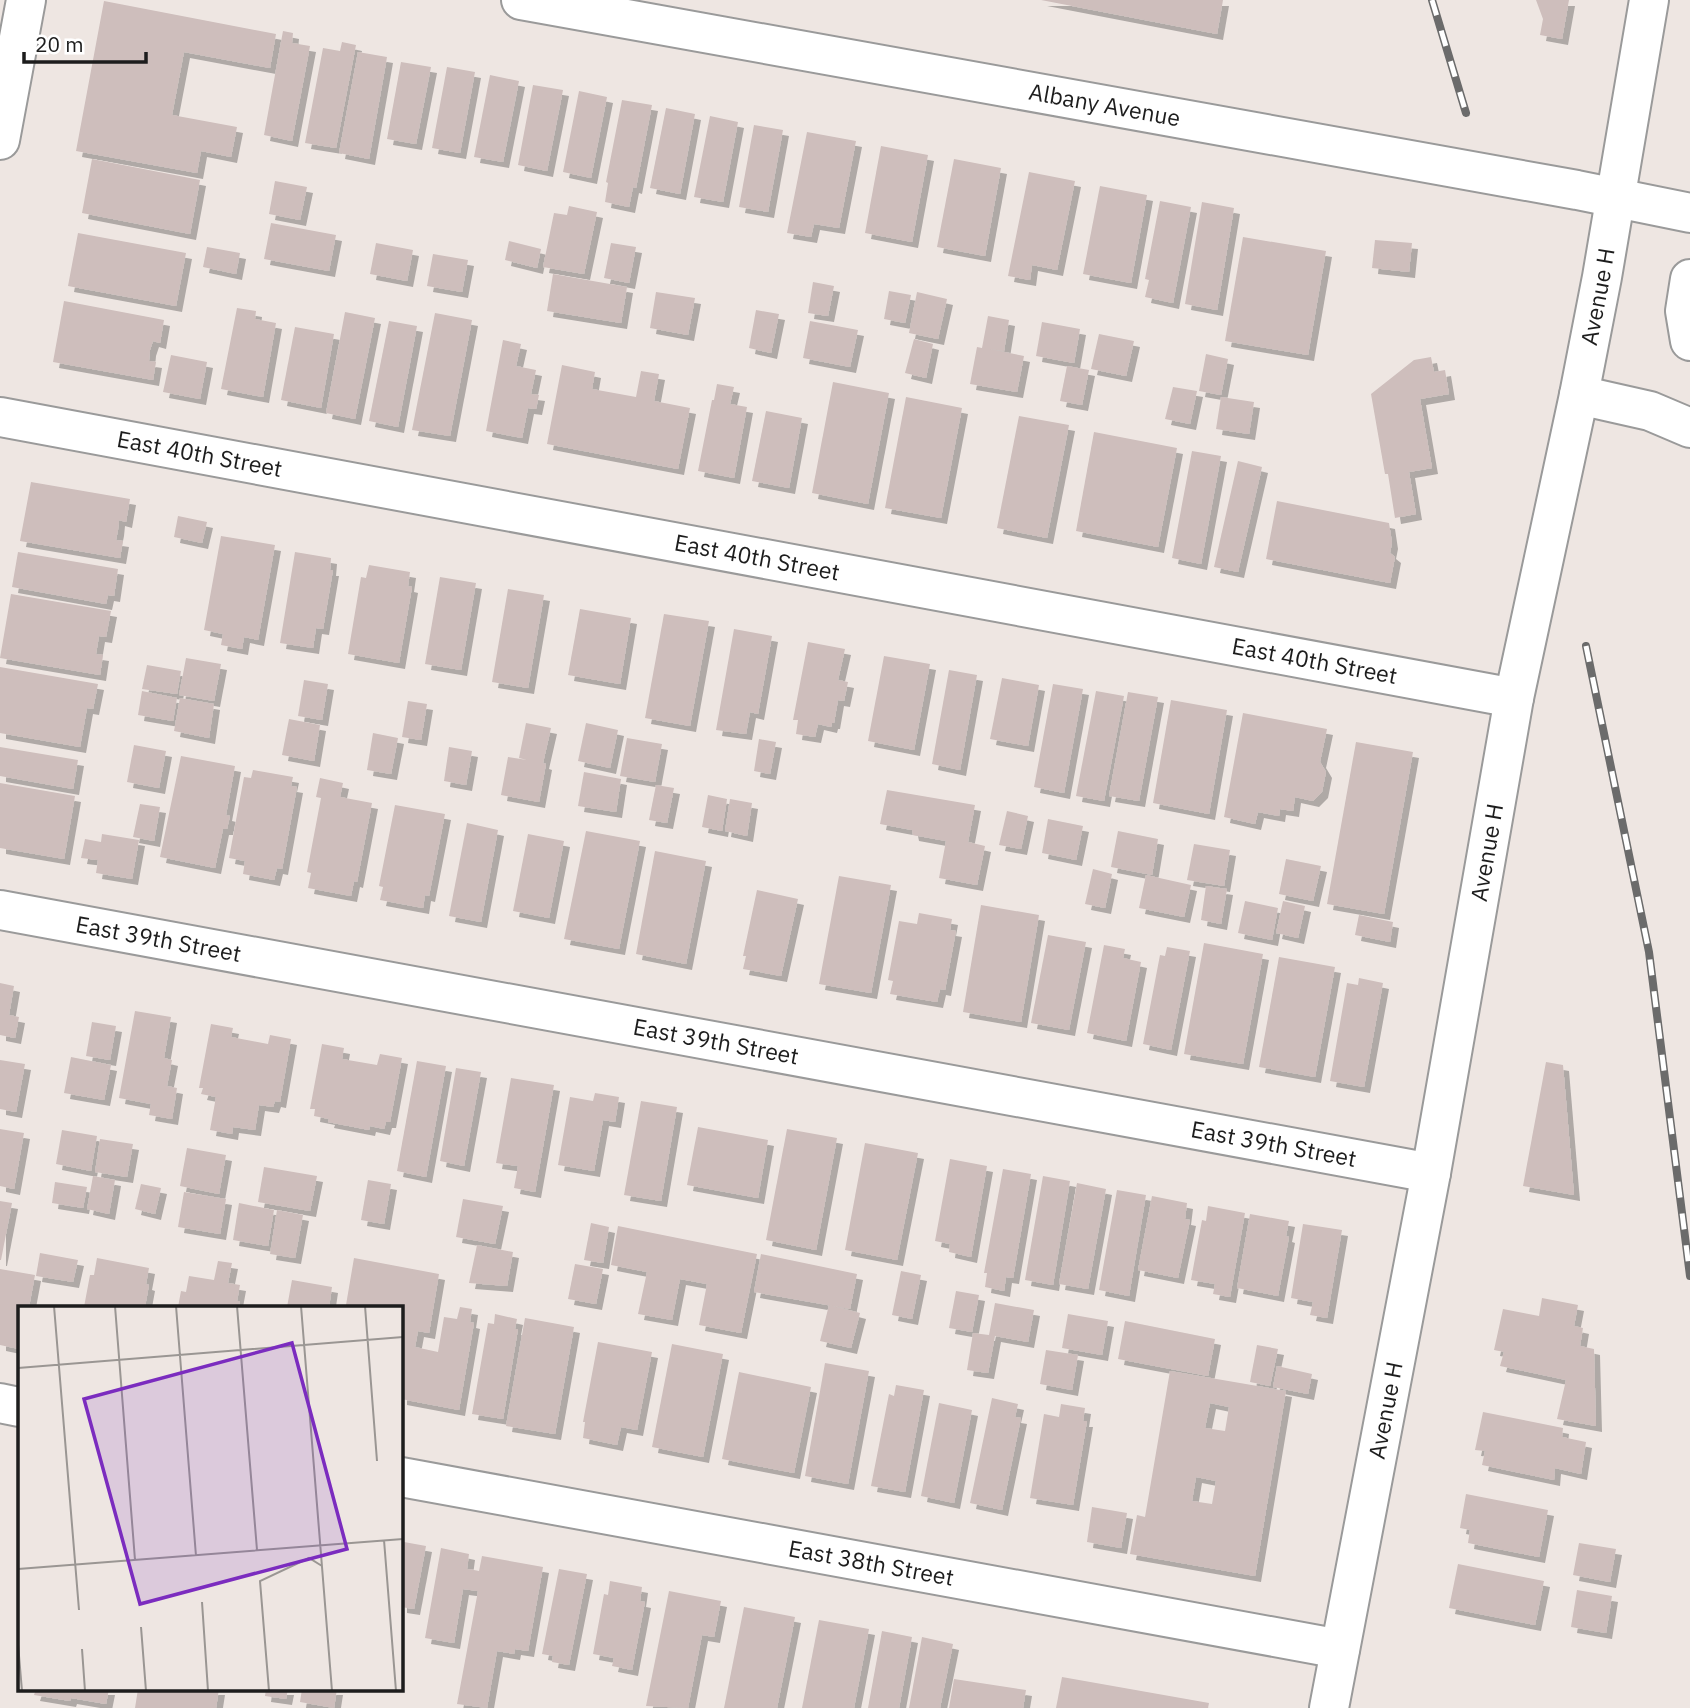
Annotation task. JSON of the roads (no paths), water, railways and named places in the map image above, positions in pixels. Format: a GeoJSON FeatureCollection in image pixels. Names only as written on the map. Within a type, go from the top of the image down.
{"type":"FeatureCollection","features":[{"type":"Feature","properties":{"kind":"street"},"geometry":{"type":"LineString","coordinates":[[0,140],[26,0]]}},
{"type":"Feature","properties":{"kind":"street","name":"Albany Avenue"},"geometry":{"type":"LineString","coordinates":[[521,0],[1690,213]]}},
{"type":"Feature","properties":{"kind":"street","name":"Avenue H"},"geometry":{"type":"LineString","coordinates":[[1329,1708],[1432,1173],[1514,698],[1580,395],[1649,0]]}},
{"type":"Feature","properties":{"kind":"street"},"geometry":{"type":"LineString","coordinates":[[1690,279],[1685,311],[1690,341]]}},
{"type":"Feature","properties":{"kind":"street"},"geometry":{"type":"LineString","coordinates":[[1580,395],[1650,411],[1690,428]]}},
{"type":"Feature","properties":{"kind":"street","name":"East 40th Street"},"geometry":{"type":"LineString","coordinates":[[0,417],[1514,698]]}},
{"type":"Feature","properties":{"kind":"street","name":"East 39th Street"},"geometry":{"type":"LineString","coordinates":[[0,910],[1432,1173]]}},
{"type":"Feature","properties":{"kind":"street"},"geometry":{"type":"LineString","coordinates":[[0,1403],[18,1407]]}},
{"type":"Feature","properties":{"kind":"street","name":"East 38th Street"},"geometry":{"type":"LineString","coordinates":[[402,1477],[1340,1649]]}},
{"type":"Feature","properties":{"kind":"railway"},"geometry":{"type":"LineString","coordinates":[[1432,0],[1466,113]]}},
{"type":"Feature","properties":{"kind":"railway"},"geometry":{"type":"LineString","coordinates":[[1586,646],[1649,952],[1690,1276]]}}]}
